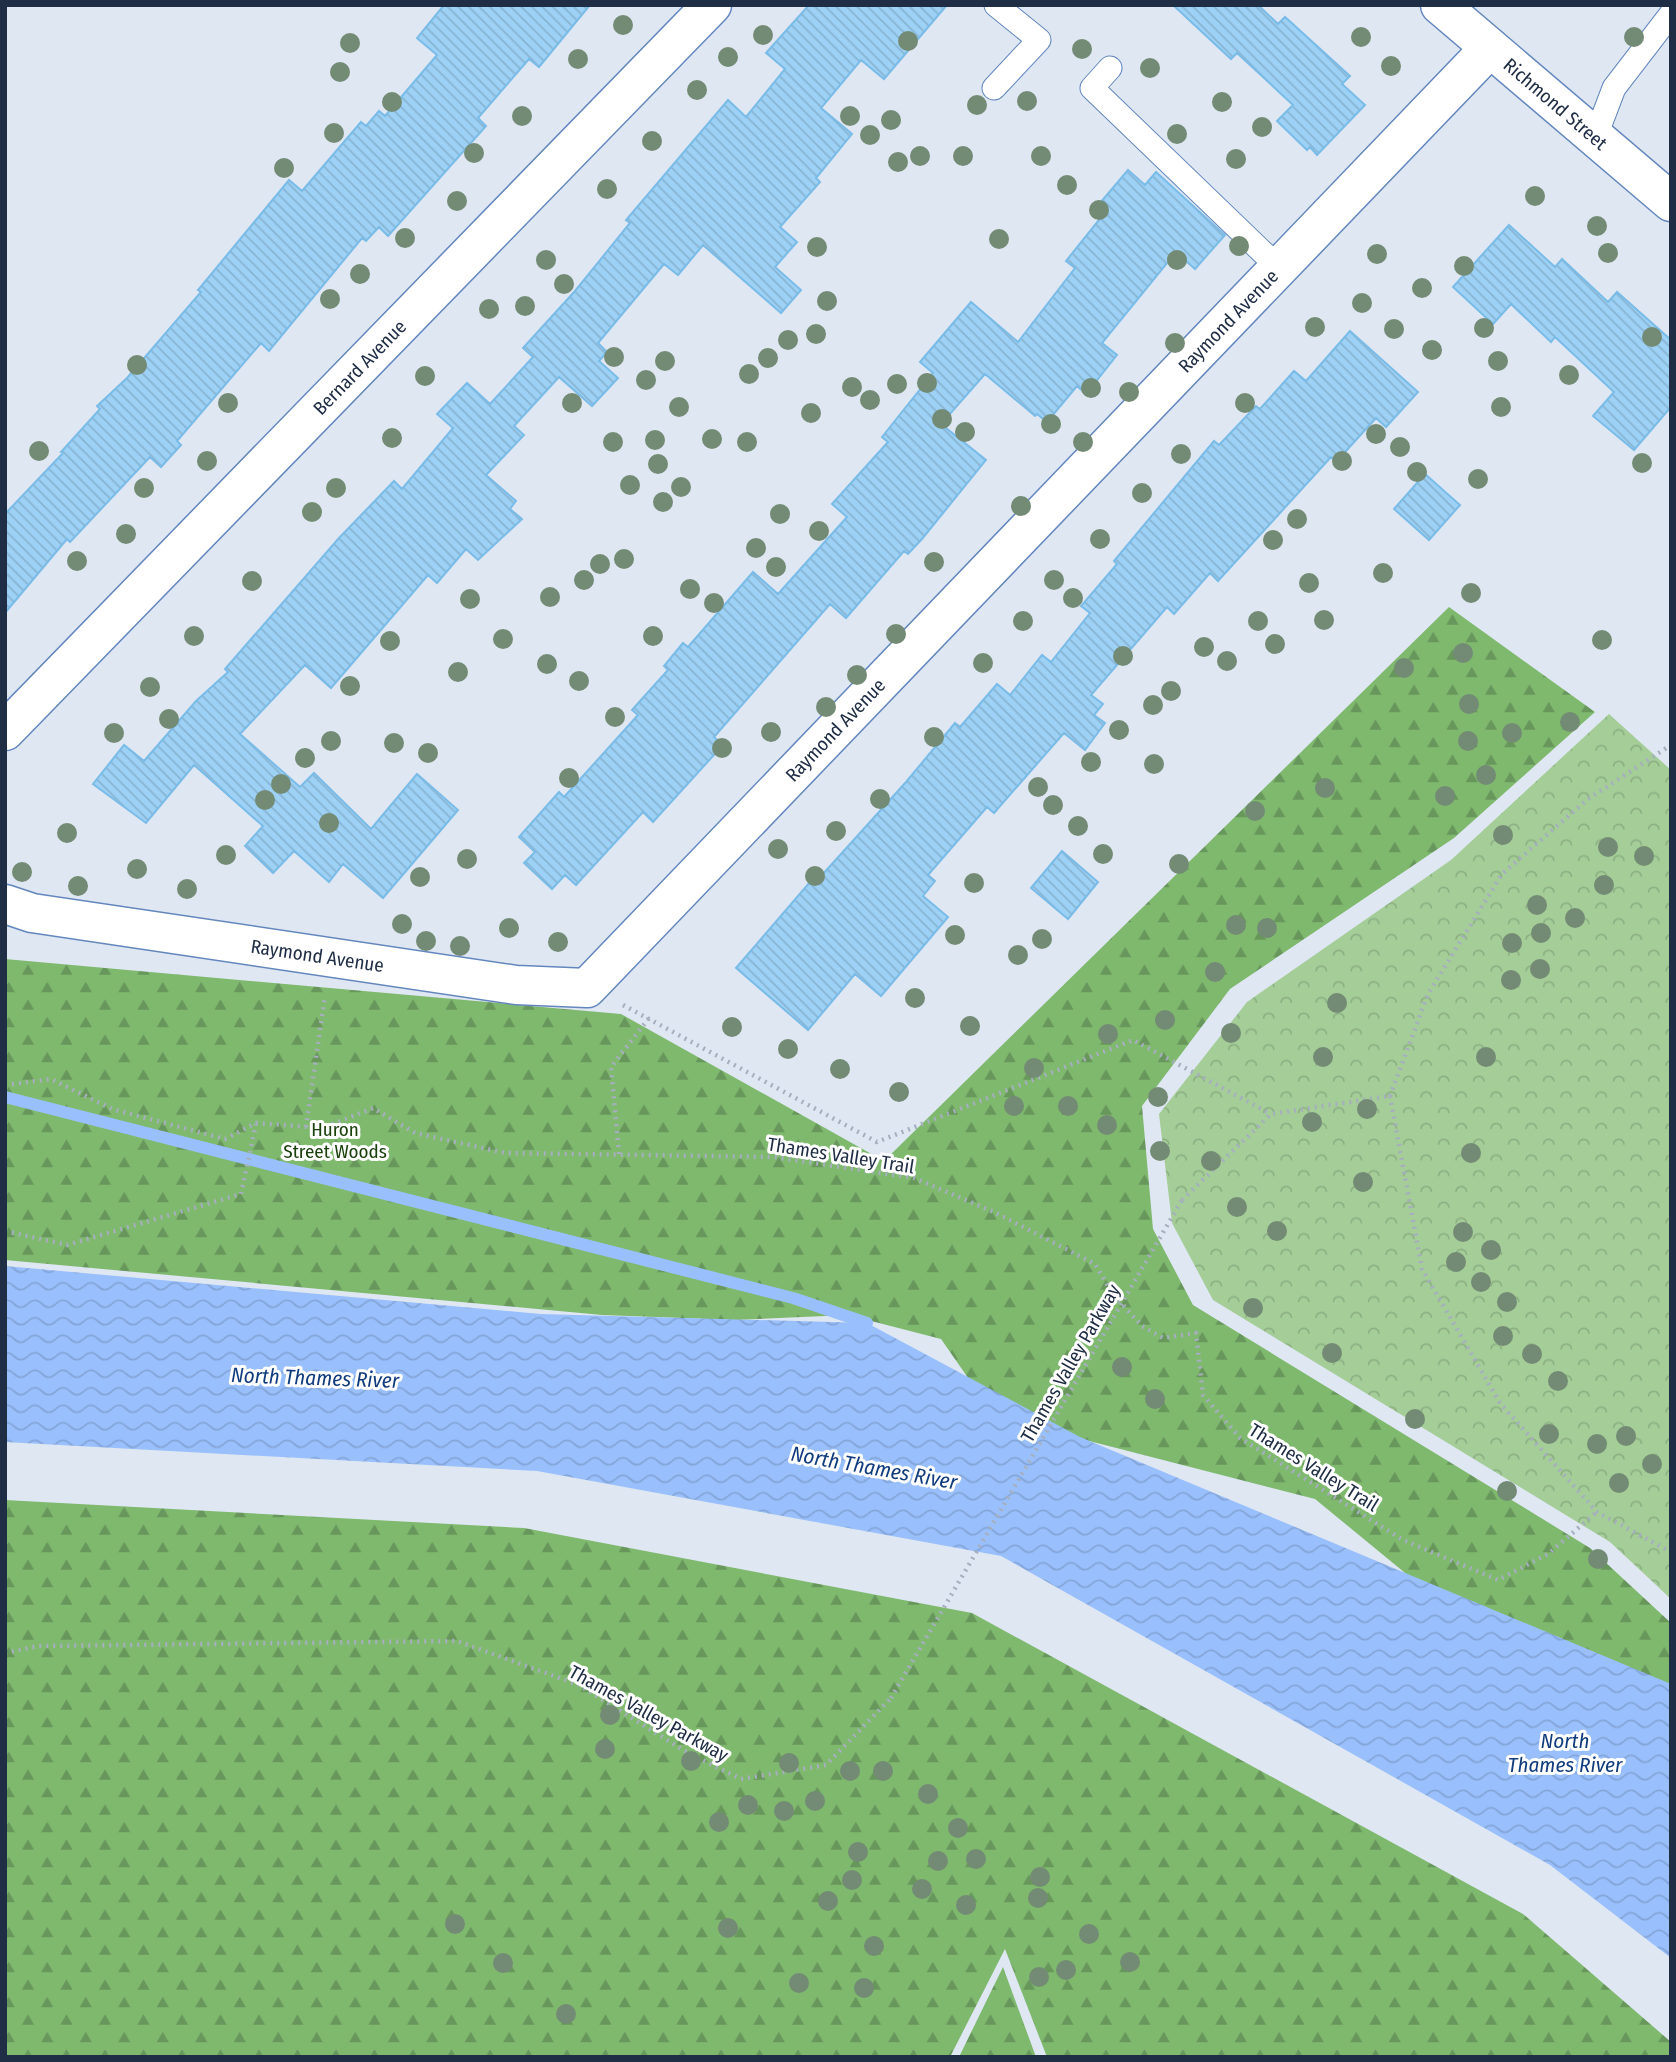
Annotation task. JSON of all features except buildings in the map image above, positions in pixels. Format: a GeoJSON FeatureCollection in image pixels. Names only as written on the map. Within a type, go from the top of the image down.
{"type":"FeatureCollection","features":[{"type":"Feature","properties":{"kind":"street","name":"Bernard Avenue"},"geometry":{"type":"LineString","coordinates":[[5,732],[712,5]]}},
{"type":"Feature","properties":{"kind":"street","name":"Richmond Street"},"geometry":{"type":"LineString","coordinates":[[1446,7],[1490,48],[1671,202]]}},
{"type":"Feature","properties":{"kind":"street","name":"Raymond Avenue"},"geometry":{"type":"LineString","coordinates":[[5,904],[32,913],[516,985],[587,988],[1490,48]]}},
{"type":"Feature","properties":{"kind":"lane"},"geometry":{"type":"LineString","coordinates":[[994,88],[1039,40],[996,5]]}},
{"type":"Feature","properties":{"kind":"lane"},"geometry":{"type":"LineString","coordinates":[[1595,138],[1614,88],[1671,14]]}},
{"type":"Feature","properties":{"kind":"lane"},"geometry":{"type":"LineString","coordinates":[[1110,68],[1092,88],[1278,268]]}},
{"type":"Feature","properties":{"kind":"path"},"geometry":{"type":"LineString","coordinates":[[1671,744],[1588,799],[1502,874],[1428,994],[1390,1096],[1422,1269],[1500,1403],[1597,1512],[1671,1552]]}},
{"type":"Feature","properties":{"kind":"path"},"geometry":{"type":"LineString","coordinates":[[306,1127],[330,957]]}},
{"type":"Feature","properties":{"kind":"path"},"geometry":{"type":"LineString","coordinates":[[587,988],[650,1018],[877,1142],[1133,1040],[1271,1114],[1390,1096]]}},
{"type":"Feature","properties":{"kind":"path"},"geometry":{"type":"LineString","coordinates":[[619,1154],[611,1067],[650,1018]]}},
{"type":"Feature","properties":{"kind":"path","name":"Thames Valley Trail"},"geometry":{"type":"LineString","coordinates":[[5,1085],[51,1079],[112,1109],[225,1139],[256,1124],[323,1129],[373,1108],[415,1133],[505,1153],[774,1157],[915,1178],[996,1213],[1095,1265],[1112,1293],[1142,1326],[1163,1338],[1196,1333],[1203,1395],[1240,1438],[1403,1540],[1498,1580],[1548,1554],[1597,1512]]}},
{"type":"Feature","properties":{"kind":"path","name":"Thames Valley Parkway"},"geometry":{"type":"LineString","coordinates":[[5,1653],[38,1646],[457,1641],[579,1685],[688,1753],[741,1779],[826,1765],[891,1699],[1182,1200],[1271,1114]]}},
{"type":"Feature","properties":{"kind":"path"},"geometry":{"type":"LineString","coordinates":[[5,1231],[67,1245],[241,1194],[256,1124]]}},
{"type":"Feature","properties":{"kind":"green space","name":"Huron Street Woods"},"geometry":{"type":"Polygon","coordinates":[[[1449,607],[1595,712],[1454,838],[1230,989],[1142,1106],[1153,1229],[1193,1305],[1590,1548],[1671,1623],[1671,1689],[1438,1600],[1315,1499],[1058,1433],[982,1398],[941,1339],[848,1315],[736,1320],[602,1315],[5,1260],[5,959],[621,1014],[884,1161],[1449,607]]]}},
{"type":"Feature","properties":{"kind":"green space"},"geometry":{"type":"Polygon","coordinates":[[[1609,714],[1671,770],[1671,1599],[1610,1542],[1213,1300],[1172,1223],[1159,1114],[1247,1002],[1451,860],[1609,714]]]}},
{"type":"Feature","properties":{"kind":"green space"},"geometry":{"type":"Polygon","coordinates":[[[5,1500],[524,1528],[972,1613],[1523,1914],[1671,2042],[1671,2057],[1047,2057],[1005,1949],[950,2057],[5,2057],[5,1500]]]}},
{"type":"Feature","properties":{"kind":"green space"},"geometry":{"type":"Polygon","coordinates":[[[1003,1967],[1036,2057],[959,2057],[1003,1967]]]}},
{"type":"Feature","properties":{"kind":"water","name":"North Thames River"},"geometry":{"type":"Polygon","coordinates":[[[5,1266],[541,1314],[867,1323],[1080,1437],[1671,1684],[1671,1958],[1550,1865],[1001,1556],[537,1471],[5,1442],[5,1266]]]}},
{"type":"Feature","properties":{"kind":"waterway"},"geometry":{"type":"LineString","coordinates":[[5,1097],[793,1298],[867,1323]]}}]}
